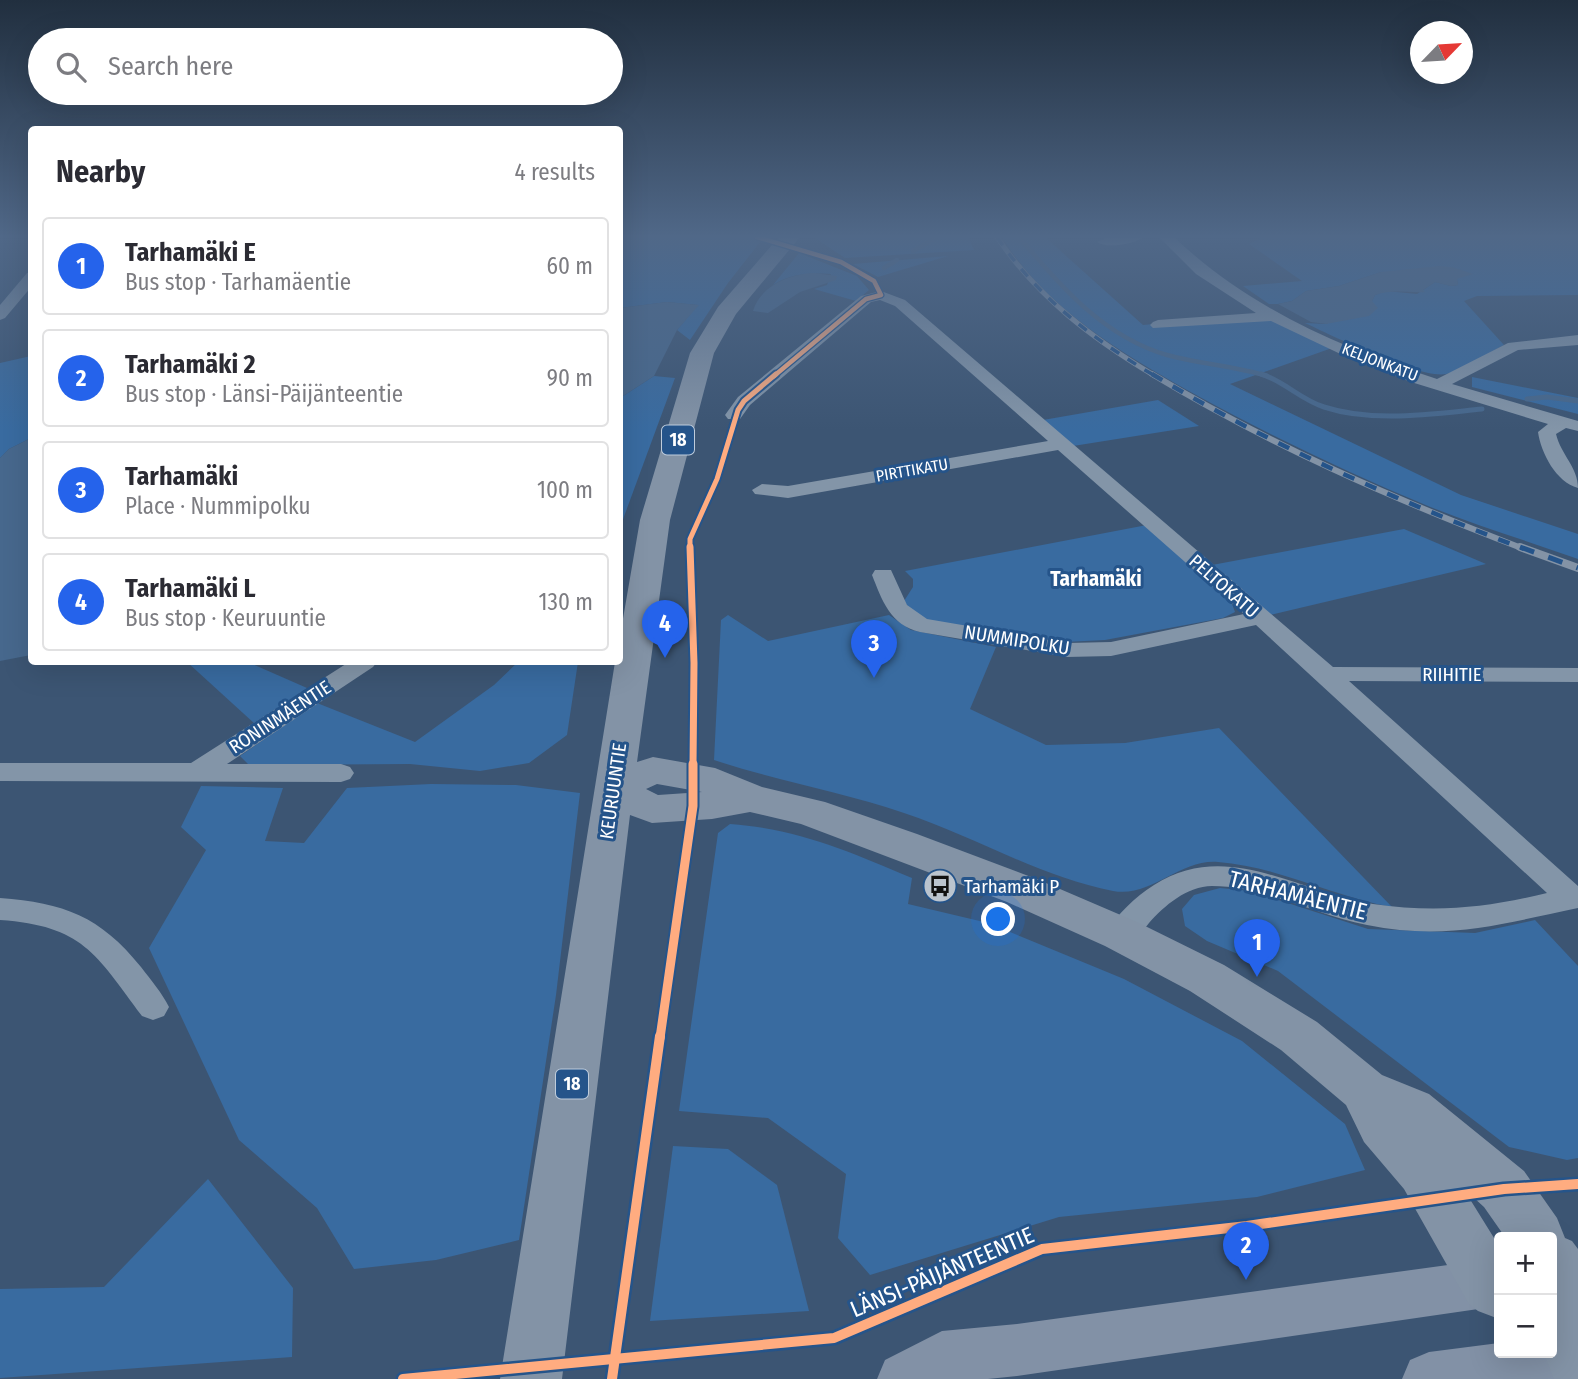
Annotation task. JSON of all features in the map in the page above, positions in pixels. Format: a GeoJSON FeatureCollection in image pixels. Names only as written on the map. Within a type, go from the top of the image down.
{"type":"FeatureCollection","features":[{"type":"Feature","properties":{"kind":"highway","name":"KEURUUNTIE"},"geometry":{"type":"LineString","coordinates":[[531,1379],[613,788],[655,520],[702,353],[734,301]]}},
{"type":"Feature","properties":{"kind":"highway"},"geometry":{"type":"LineString","coordinates":[[613,788],[652,808],[712,806],[750,798],[810,812],[1023,891],[1121,934],[1207,978],[1287,1028],[1364,1090],[1411,1110],[1504,1189],[1534,1232]]}},
{"type":"Feature","properties":{"kind":"highway"},"geometry":{"type":"LineString","coordinates":[[1364,1090],[1383,1126],[1423,1172],[1494,1283]]}},
{"type":"Feature","properties":{"kind":"highway"},"geometry":{"type":"LineString","coordinates":[[1557,1271],[1569,1352]]}},
{"type":"Feature","properties":{"kind":"main road"},"geometry":{"type":"LineString","coordinates":[[904,1379],[942,1357],[1017,1350],[1494,1286]]}},
{"type":"Feature","properties":{"kind":"main road"},"geometry":{"type":"LineString","coordinates":[[1429,1379],[1569,1352]]}},
{"type":"Feature","properties":{"kind":"street"},"geometry":{"type":"LineString","coordinates":[[0,315],[11,302],[18,301]]}},
{"type":"Feature","properties":{"kind":"street","name":"PELTOKATU"},"geometry":{"type":"LineString","coordinates":[[734,415],[744,401],[863,301]]}},
{"type":"Feature","properties":{"kind":"street","name":"PELTOKATU"},"geometry":{"type":"LineString","coordinates":[[898,301],[1327,674],[1574,897]]}},
{"type":"Feature","properties":{"kind":"street","name":"KELJONKATU"},"geometry":{"type":"LineString","coordinates":[[1247,301],[1356,354],[1440,384],[1570,424]]}},
{"type":"Feature","properties":{"kind":"street"},"geometry":{"type":"LineString","coordinates":[[1158,325],[1274,316]]}},
{"type":"Feature","properties":{"kind":"street"},"geometry":{"type":"LineString","coordinates":[[1440,384],[1514,346],[1578,340]]}},
{"type":"Feature","properties":{"kind":"street"},"geometry":{"type":"LineString","coordinates":[[1570,424],[1547,432],[1549,444],[1564,470],[1578,482]]}},
{"type":"Feature","properties":{"kind":"street","name":"PIRTTIKATU"},"geometry":{"type":"LineString","coordinates":[[762,490],[788,492],[1062,444]]}},
{"type":"Feature","properties":{"kind":"street","name":"NUMMIPOLKU"},"geometry":{"type":"LineString","coordinates":[[883,575],[897,609],[920,625],[1067,650],[1111,649],[1260,617]]}},
{"type":"Feature","properties":{"kind":"street","name":"RONINMÄENTIE"},"geometry":{"type":"LineString","coordinates":[[196,772],[360,665]]}},
{"type":"Feature","properties":{"kind":"street","name":"RIIHITIE"},"geometry":{"type":"LineString","coordinates":[[1327,674],[1578,675]]}},
{"type":"Feature","properties":{"kind":"street","name":"RONINMÄENTIE"},"geometry":{"type":"LineString","coordinates":[[0,772],[341,774]]}},
{"type":"Feature","properties":{"kind":"street","name":"TARHAMÄENTIE"},"geometry":{"type":"LineString","coordinates":[[1121,934],[1139,910],[1179,882],[1207,874],[1245,877],[1367,914],[1454,920],[1467,920],[1574,897]]}},
{"type":"Feature","properties":{"kind":"street"},"geometry":{"type":"LineString","coordinates":[[0,909],[27,909],[77,923],[105,944],[153,1007]]}},
{"type":"Feature","properties":{"kind":"shaded area"},"geometry":{"type":"Polygon","coordinates":[[[623,301],[716,301],[690,340],[677,330],[698,305],[667,302],[623,308],[623,301]]]}},
{"type":"Feature","properties":{"kind":"shaded area"},"geometry":{"type":"Polygon","coordinates":[[[786,301],[768,313],[753,311],[757,302],[786,301]]]}},
{"type":"Feature","properties":{"kind":"shaded area"},"geometry":{"type":"Polygon","coordinates":[[[1056,301],[1117,301],[1143,325],[1262,314],[1332,348],[1230,384],[1461,495],[1578,534],[1578,559],[1428,506],[1340,468],[1143,365],[1056,301]]]}},
{"type":"Feature","properties":{"kind":"shaded area"},"geometry":{"type":"Polygon","coordinates":[[[1265,301],[1290,301],[1278,304],[1265,301]]]}},
{"type":"Feature","properties":{"kind":"shaded area"},"geometry":{"type":"Polygon","coordinates":[[[1290,301],[1372,301],[1378,308],[1369,316],[1326,324],[1311,322],[1278,304],[1290,301]]]}},
{"type":"Feature","properties":{"kind":"shaded area"},"geometry":{"type":"Polygon","coordinates":[[[1371,301],[1464,301],[1504,345],[1461,369],[1446,374],[1433,374],[1376,355],[1305,323],[1326,324],[1371,301]]]}},
{"type":"Feature","properties":{"kind":"shaded area"},"geometry":{"type":"Polygon","coordinates":[[[667,302],[699,305],[677,330],[654,376],[623,396],[623,308],[667,302]]]}},
{"type":"Feature","properties":{"kind":"shaded area"},"geometry":{"type":"Polygon","coordinates":[[[28,357],[28,440],[9,449],[0,458],[0,363],[28,357]]]}},
{"type":"Feature","properties":{"kind":"shaded area"},"geometry":{"type":"Polygon","coordinates":[[[654,376],[675,378],[623,519],[623,396],[654,376]]]}},
{"type":"Feature","properties":{"kind":"shaded area"},"geometry":{"type":"Polygon","coordinates":[[[1472,377],[1578,398],[1578,414],[1472,387],[1472,377]]]}},
{"type":"Feature","properties":{"kind":"shaded area"},"geometry":{"type":"Polygon","coordinates":[[[1158,400],[1199,426],[1073,446],[1043,420],[1158,400]]]}},
{"type":"Feature","properties":{"kind":"shaded area"},"geometry":{"type":"Polygon","coordinates":[[[28,440],[28,656],[0,661],[0,458],[9,449],[28,440]]]}},
{"type":"Feature","properties":{"kind":"shaded area"},"geometry":{"type":"Polygon","coordinates":[[[1147,525],[1231,601],[1235,612],[1223,618],[1105,640],[1065,642],[930,621],[912,613],[904,601],[913,587],[913,579],[905,571],[1147,525]]]}},
{"type":"Feature","properties":{"kind":"shaded area"},"geometry":{"type":"Polygon","coordinates":[[[1404,529],[1486,564],[1270,615],[1212,565],[1404,529]]]}},
{"type":"Feature","properties":{"kind":"shaded area"},"geometry":{"type":"Polygon","coordinates":[[[728,615],[768,641],[889,615],[911,630],[996,647],[970,709],[1046,745],[1125,743],[1219,728],[1392,907],[1262,869],[1218,862],[1191,866],[1140,889],[1113,891],[1059,876],[904,813],[714,760],[721,620],[728,615]]]}},
{"type":"Feature","properties":{"kind":"shaded area"},"geometry":{"type":"Polygon","coordinates":[[[190,665],[255,665],[307,688],[255,724],[190,665]]]}},
{"type":"Feature","properties":{"kind":"shaded area"},"geometry":{"type":"Polygon","coordinates":[[[515,665],[578,665],[567,735],[529,763],[480,771],[410,764],[249,765],[240,756],[317,703],[415,742],[494,685],[515,665]]]}},
{"type":"Feature","properties":{"kind":"shaded area"},"geometry":{"type":"Polygon","coordinates":[[[431,784],[516,785],[580,793],[556,995],[519,1240],[436,1260],[354,1269],[317,1208],[239,1140],[149,948],[206,850],[181,827],[201,786],[283,788],[265,841],[304,843],[347,788],[431,784]]]}},
{"type":"Feature","properties":{"kind":"shaded area"},"geometry":{"type":"Polygon","coordinates":[[[730,824],[802,836],[912,878],[908,904],[988,923],[1124,979],[1242,1041],[1345,1124],[1365,1170],[1257,1197],[1059,1217],[870,1275],[838,1238],[846,1174],[768,1118],[679,1111],[718,833],[730,824]]]}},
{"type":"Feature","properties":{"kind":"shaded area"},"geometry":{"type":"Polygon","coordinates":[[[1220,888],[1251,891],[1368,929],[1475,933],[1535,920],[1578,966],[1578,1158],[1567,1160],[1509,1147],[1278,971],[1207,941],[1185,926],[1182,909],[1194,895],[1220,888]]]}},
{"type":"Feature","properties":{"kind":"shaded area"},"geometry":{"type":"Polygon","coordinates":[[[673,1146],[728,1149],[777,1185],[809,1311],[650,1321],[673,1146]]]}},
{"type":"Feature","properties":{"kind":"shaded area"},"geometry":{"type":"Polygon","coordinates":[[[208,1179],[293,1288],[292,1357],[0,1378],[0,1289],[104,1287],[208,1179]]]}},
{"type":"Feature","properties":{"kind":"waterway"},"geometry":{"type":"LineString","coordinates":[[1078,301],[1103,323],[1144,347],[1192,361],[1264,375]]}},
{"type":"Feature","properties":{"kind":"waterway"},"geometry":{"type":"LineString","coordinates":[[1264,375],[1316,404],[1362,415],[1402,416],[1482,409]]}},
{"type":"Feature","properties":{"kind":"waterway"},"geometry":{"type":"LineString","coordinates":[[1527,399],[1547,397],[1578,401]]}},
{"type":"Feature","properties":{"kind":"railway"},"geometry":{"type":"LineString","coordinates":[[1053,301],[1089,332],[1155,376]]}},
{"type":"Feature","properties":{"kind":"railway"},"geometry":{"type":"LineString","coordinates":[[1152,374],[1242,424],[1334,470],[1524,549]]}},
{"type":"Feature","properties":{"kind":"railway"},"geometry":{"type":"LineString","coordinates":[[1520,547],[1578,568]]}},
{"type":"Feature","properties":{"kind":"cycle path"},"geometry":{"type":"LineString","coordinates":[[612,1379],[693,806],[694,663],[690,539],[717,479],[730,429],[744,401],[863,301]]}},
{"type":"Feature","properties":{"kind":"cycle path","name":"LÄNSI-PÄIJÄNTEENTIE"},"geometry":{"type":"LineString","coordinates":[[403,1379],[834,1338],[1042,1249],[1247,1226],[1504,1189],[1578,1184]]}},
{"type":"Feature","properties":{"kind":"place","name":"Tarhamäki L"},"geometry":{"type":"Point","coordinates":[665,658]}},
{"type":"Feature","properties":{"kind":"place","name":"Tarhamäki"},"geometry":{"type":"Point","coordinates":[874,678]}},
{"type":"Feature","properties":{"kind":"place","name":"Tarhamäki P"},"geometry":{"type":"Point","coordinates":[940,886]}},
{"type":"Feature","properties":{"kind":"place","name":"Tarhamäki E"},"geometry":{"type":"Point","coordinates":[1257,977]}},
{"type":"Feature","properties":{"kind":"place","name":"Tarhamäki 2"},"geometry":{"type":"Point","coordinates":[1246,1280]}},
{"type":"Feature","properties":{"kind":"district","name":"Tarhamäki"},"geometry":{"type":"Point","coordinates":[1096,579]}}]}
